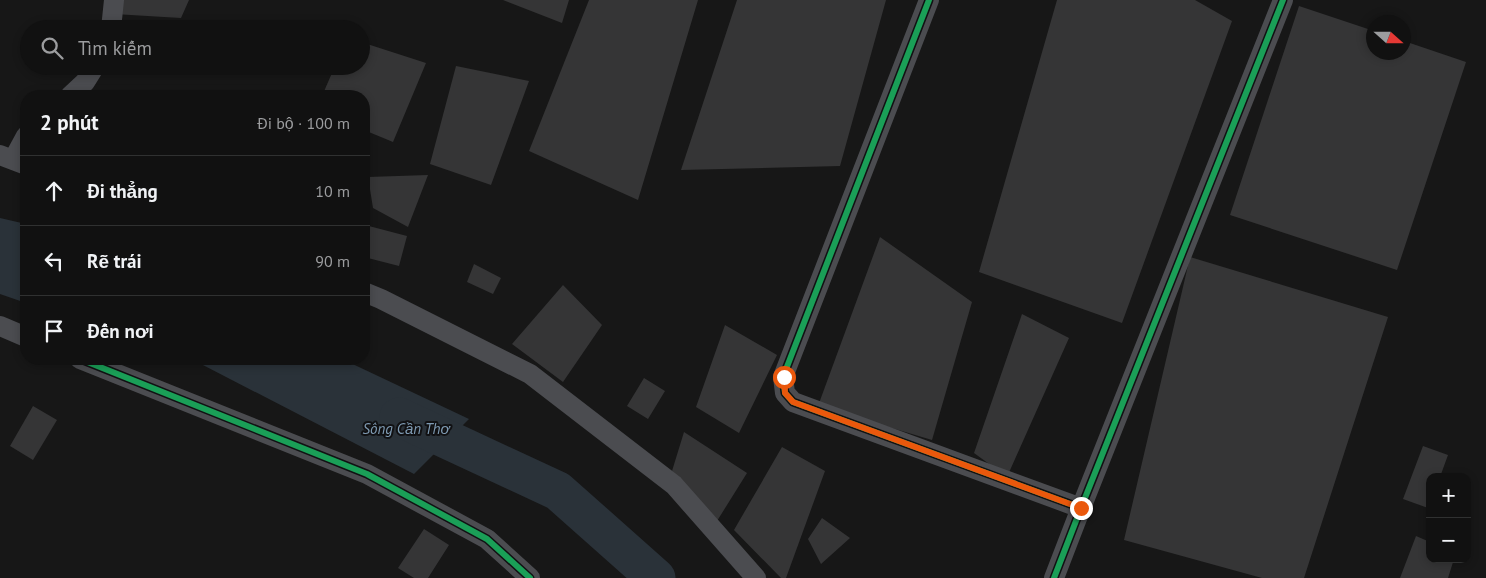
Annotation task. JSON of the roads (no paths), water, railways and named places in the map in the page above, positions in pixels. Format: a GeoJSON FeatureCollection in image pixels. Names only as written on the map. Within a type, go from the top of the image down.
{"type":"FeatureCollection","features":[{"type":"Feature","properties":{"kind":"street"},"geometry":{"type":"LineString","coordinates":[[113,20],[114,0]]}},
{"type":"Feature","properties":{"kind":"street"},"geometry":{"type":"LineString","coordinates":[[928,0],[784,377],[785,393],[793,402],[1081,508]]}},
{"type":"Feature","properties":{"kind":"street"},"geometry":{"type":"LineString","coordinates":[[1054,578],[1283,0]]}},
{"type":"Feature","properties":{"kind":"street"},"geometry":{"type":"LineString","coordinates":[[76,90],[90,75]]}},
{"type":"Feature","properties":{"kind":"street"},"geometry":{"type":"LineString","coordinates":[[13,160],[20,147]]}},
{"type":"Feature","properties":{"kind":"street"},"geometry":{"type":"LineString","coordinates":[[370,294],[530,374],[674,485],[756,578]]}},
{"type":"Feature","properties":{"kind":"street"},"geometry":{"type":"LineString","coordinates":[[0,326],[20,334]]}},
{"type":"Feature","properties":{"kind":"street"},"geometry":{"type":"LineString","coordinates":[[95,365],[367,474],[487,539],[530,578]]}},
{"type":"Feature","properties":{"kind":"water"},"geometry":{"type":"Polygon","coordinates":[[[0,218],[20,223],[20,301],[0,294],[0,218]]]}},
{"type":"Feature","properties":{"kind":"water","name":"Sông Cần Thơ"},"geometry":{"type":"Polygon","coordinates":[[[203,365],[355,365],[469,419],[414,474],[203,365]]]}},
{"type":"Feature","properties":{"kind":"waterway","name":"Sông Cần Thơ"},"geometry":{"type":"LineString","coordinates":[[399,417],[558,491],[656,578]]}}]}
